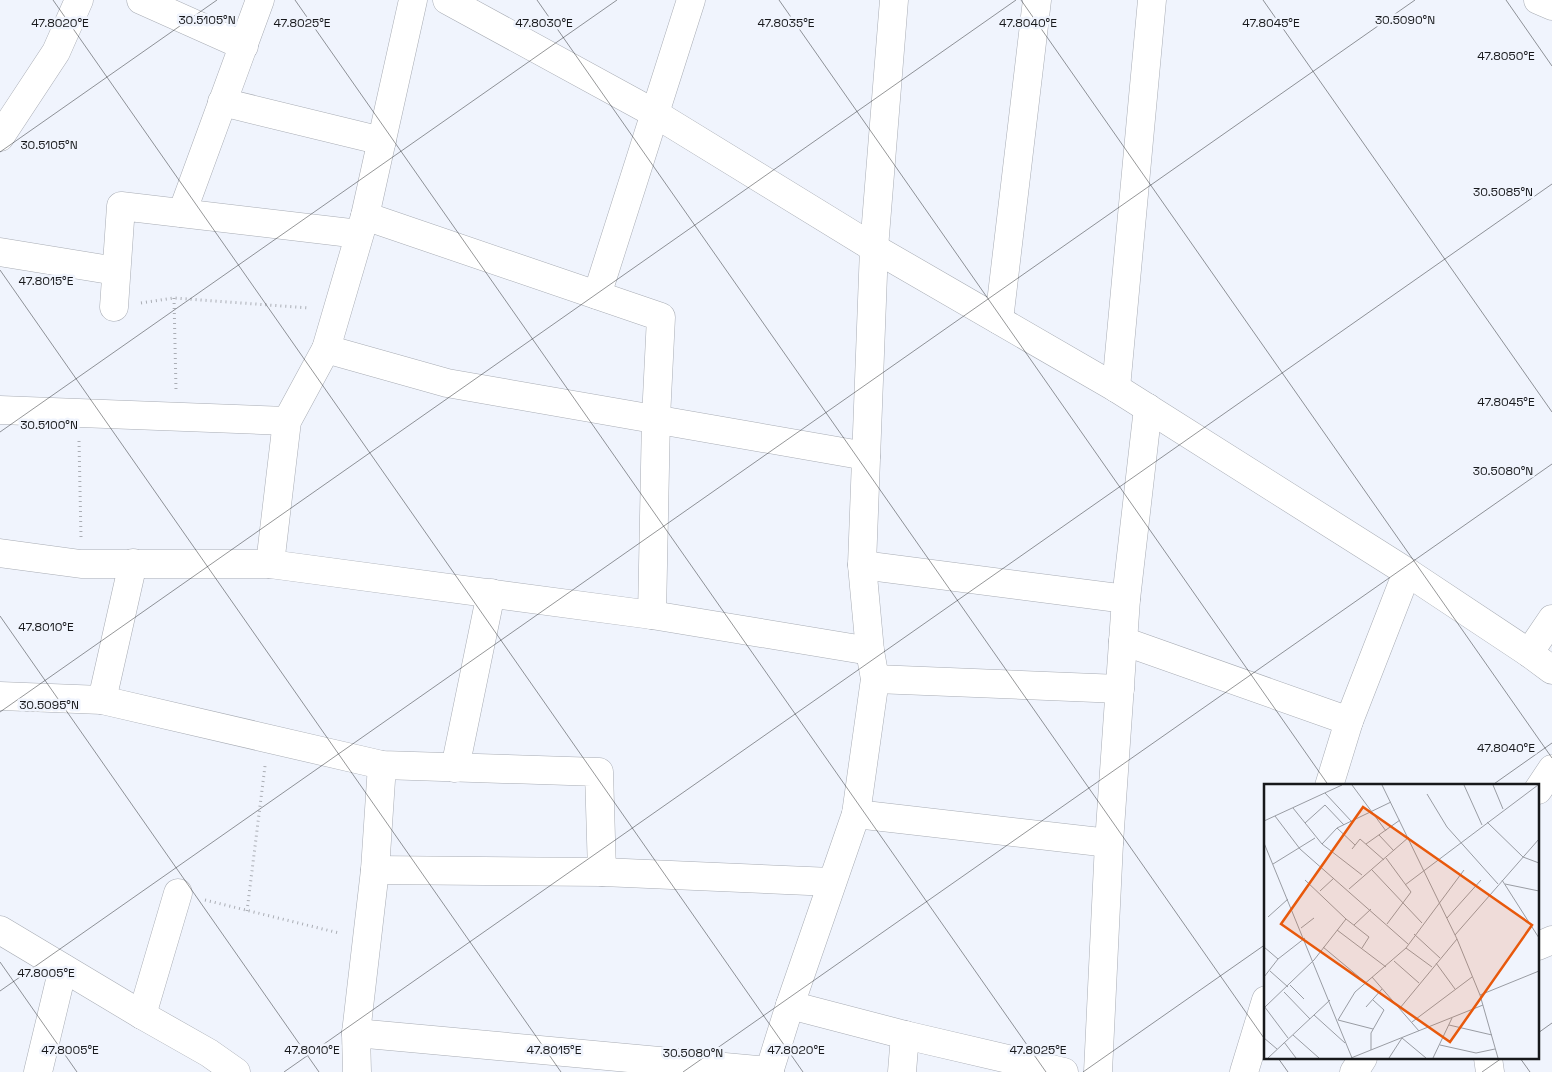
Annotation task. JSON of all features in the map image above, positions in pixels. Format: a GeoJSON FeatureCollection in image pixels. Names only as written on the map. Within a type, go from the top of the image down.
{"type":"FeatureCollection","features":[{"type":"Feature","properties":{"kind":"street"},"geometry":{"type":"LineString","coordinates":[[0,137],[56,52],[79,0]]}},
{"type":"Feature","properties":{"kind":"street"},"geometry":{"type":"LineString","coordinates":[[141,0],[244,46]]}},
{"type":"Feature","properties":{"kind":"street"},"geometry":{"type":"LineString","coordinates":[[182,213],[260,0]]}},
{"type":"Feature","properties":{"kind":"street"},"geometry":{"type":"LineString","coordinates":[[270,564],[287,421],[326,349],[362,225],[413,0]]}},
{"type":"Feature","properties":{"kind":"street"},"geometry":{"type":"LineString","coordinates":[[447,0],[654,113],[874,248],[1116,388],[1408,572],[1552,670]]}},
{"type":"Feature","properties":{"kind":"street"},"geometry":{"type":"LineString","coordinates":[[597,295],[691,0]]}},
{"type":"Feature","properties":{"kind":"street"},"geometry":{"type":"LineString","coordinates":[[356,1033],[770,1071],[790,1004],[856,814],[876,679],[870,651],[862,565],[874,248],[894,0]]}},
{"type":"Feature","properties":{"kind":"street"},"geometry":{"type":"LineString","coordinates":[[999,320],[1037,0]]}},
{"type":"Feature","properties":{"kind":"street"},"geometry":{"type":"LineString","coordinates":[[1116,388],[1152,0]]}},
{"type":"Feature","properties":{"kind":"street"},"geometry":{"type":"LineString","coordinates":[[1538,0],[1552,6]]}},
{"type":"Feature","properties":{"kind":"street"},"geometry":{"type":"LineString","coordinates":[[222,102],[382,141]]}},
{"type":"Feature","properties":{"kind":"street"},"geometry":{"type":"LineString","coordinates":[[114,307],[121,206],[182,213],[362,225],[597,295],[661,318],[656,418],[652,615]]}},
{"type":"Feature","properties":{"kind":"street"},"geometry":{"type":"LineString","coordinates":[[0,252],[116,271]]}},
{"type":"Feature","properties":{"kind":"street"},"geometry":{"type":"LineString","coordinates":[[326,349],[447,383],[866,456]]}},
{"type":"Feature","properties":{"kind":"street"},"geometry":{"type":"LineString","coordinates":[[1098,1072],[1109,843],[1126,599],[1148,408]]}},
{"type":"Feature","properties":{"kind":"street"},"geometry":{"type":"LineString","coordinates":[[0,410],[287,421]]}},
{"type":"Feature","properties":{"kind":"street"},"geometry":{"type":"LineString","coordinates":[[0,553],[82,564],[270,564],[652,615],[870,651]]}},
{"type":"Feature","properties":{"kind":"street"},"geometry":{"type":"LineString","coordinates":[[102,700],[133,563]]}},
{"type":"Feature","properties":{"kind":"street"},"geometry":{"type":"LineString","coordinates":[[862,565],[1126,599]]}},
{"type":"Feature","properties":{"kind":"street"},"geometry":{"type":"LineString","coordinates":[[1330,784],[1349,721],[1408,572]]}},
{"type":"Feature","properties":{"kind":"street"},"geometry":{"type":"LineString","coordinates":[[455,768],[492,593]]}},
{"type":"Feature","properties":{"kind":"street"},"geometry":{"type":"LineString","coordinates":[[1529,653],[1552,618]]}},
{"type":"Feature","properties":{"kind":"street"},"geometry":{"type":"LineString","coordinates":[[1123,641],[1349,721]]}},
{"type":"Feature","properties":{"kind":"street"},"geometry":{"type":"LineString","coordinates":[[876,679],[1120,689]]}},
{"type":"Feature","properties":{"kind":"street"},"geometry":{"type":"LineString","coordinates":[[0,696],[102,700],[382,765],[599,772],[602,872]]}},
{"type":"Feature","properties":{"kind":"street"},"geometry":{"type":"LineString","coordinates":[[357,1072],[356,1033],[375,870],[382,765]]}},
{"type":"Feature","properties":{"kind":"street"},"geometry":{"type":"LineString","coordinates":[[1540,787],[1552,769]]}},
{"type":"Feature","properties":{"kind":"street"},"geometry":{"type":"LineString","coordinates":[[856,814],[1109,843]]}},
{"type":"Feature","properties":{"kind":"street"},"geometry":{"type":"LineString","coordinates":[[375,870],[602,872],[832,882]]}},
{"type":"Feature","properties":{"kind":"street"},"geometry":{"type":"LineString","coordinates":[[142,1015],[178,893]]}},
{"type":"Feature","properties":{"kind":"street"},"geometry":{"type":"LineString","coordinates":[[0,930],[142,1015],[206,1063],[236,1072]]}},
{"type":"Feature","properties":{"kind":"street"},"geometry":{"type":"LineString","coordinates":[[1540,945],[1552,940]]}},
{"type":"Feature","properties":{"kind":"street"},"geometry":{"type":"LineString","coordinates":[[38,1072],[63,968]]}},
{"type":"Feature","properties":{"kind":"street"},"geometry":{"type":"LineString","coordinates":[[790,1004],[905,1036],[1064,1072]]}},
{"type":"Feature","properties":{"kind":"street"},"geometry":{"type":"LineString","coordinates":[[1244,1072],[1264,1007]]}},
{"type":"Feature","properties":{"kind":"street"},"geometry":{"type":"LineString","coordinates":[[902,1072],[905,1036]]}},
{"type":"Feature","properties":{"kind":"street"},"geometry":{"type":"LineString","coordinates":[[1354,1072],[1362,1060]]}},
{"type":"Feature","properties":{"kind":"path"},"geometry":{"type":"LineString","coordinates":[[114,307],[174,298],[337,310]]}},
{"type":"Feature","properties":{"kind":"path"},"geometry":{"type":"LineString","coordinates":[[174,298],[177,416]]}},
{"type":"Feature","properties":{"kind":"path"},"geometry":{"type":"LineString","coordinates":[[78,412],[82,564]]}},
{"type":"Feature","properties":{"kind":"path"},"geometry":{"type":"LineString","coordinates":[[247,911],[268,738]]}},
{"type":"Feature","properties":{"kind":"path"},"geometry":{"type":"LineString","coordinates":[[178,893],[367,940]]}}]}
